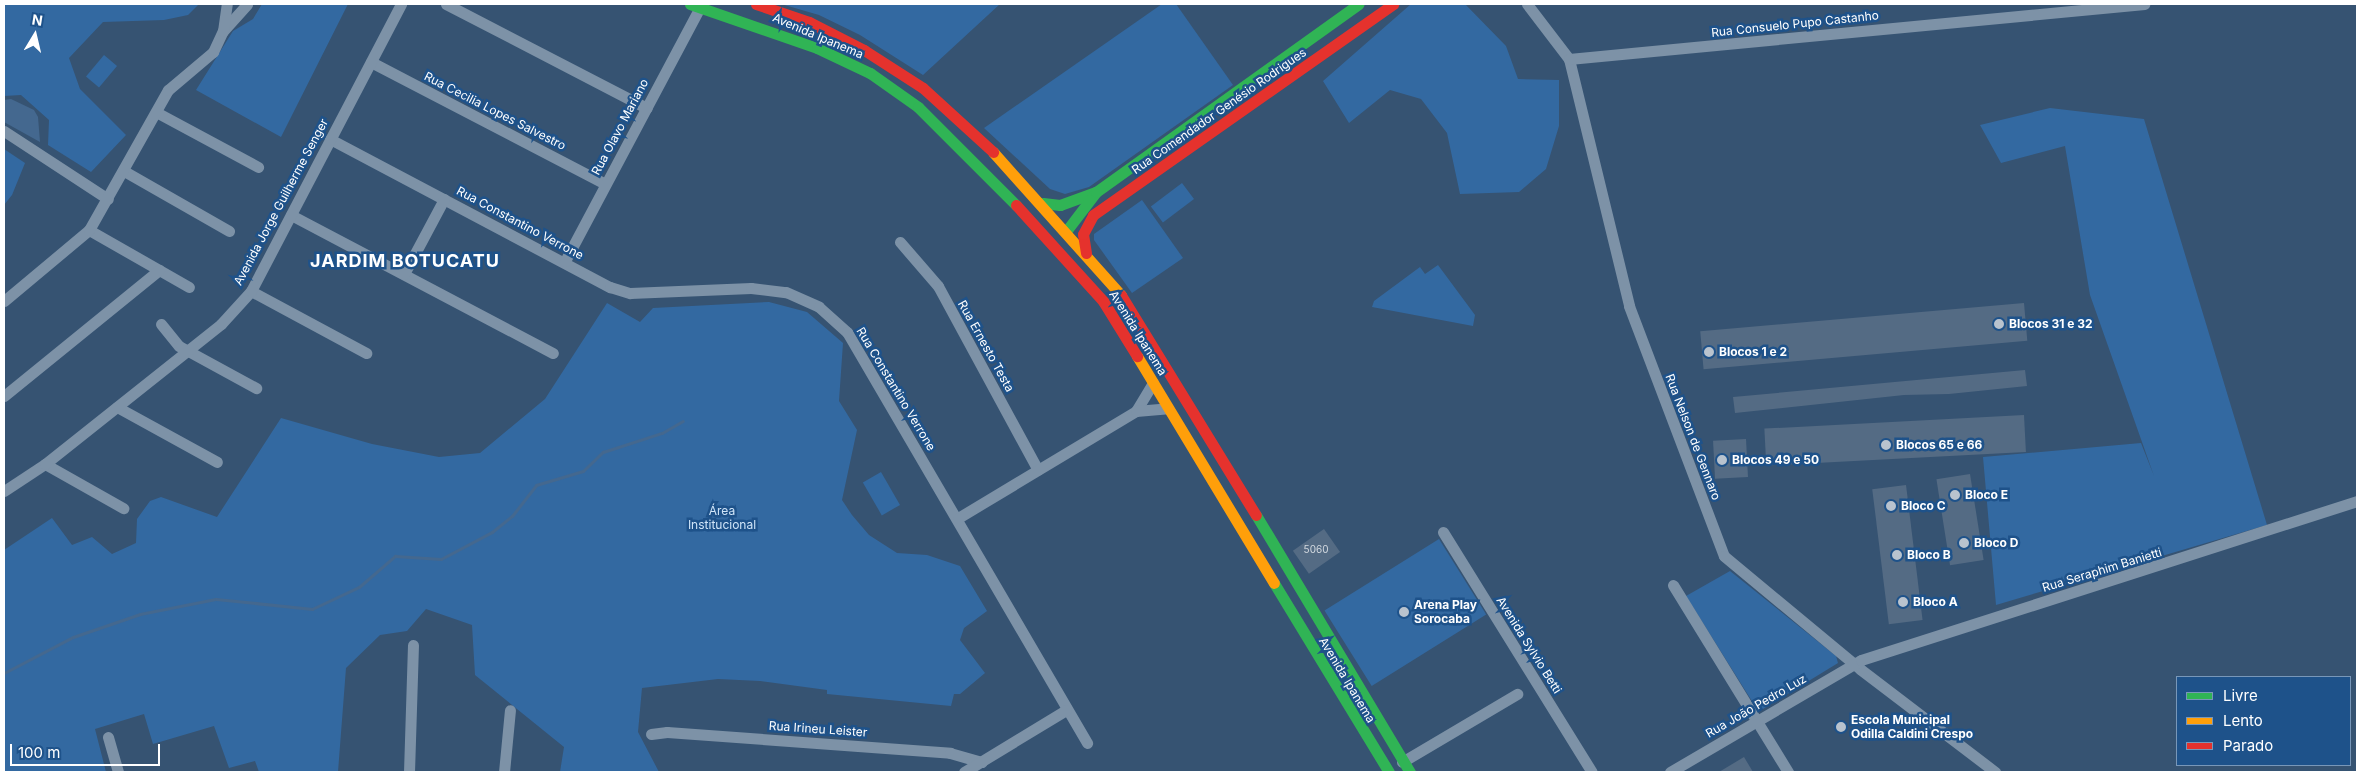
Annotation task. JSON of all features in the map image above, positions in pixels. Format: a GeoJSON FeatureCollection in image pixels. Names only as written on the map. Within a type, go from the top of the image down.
{"type":"FeatureCollection","features":[{"type":"Feature","properties":{"kind":"main road","name":"Avenida Ipanema"},"geometry":{"type":"LineString","coordinates":[[756,4],[809,22],[856,46],[923,88],[958,116],[1043,203],[1086,253],[1132,309],[1379,715],[1402,762],[1410,772]]}},
{"type":"Feature","properties":{"kind":"main road","name":"Rua Comendador Genésio Rodrigues"},"geometry":{"type":"LineString","coordinates":[[1066,230],[1096,192],[1359,4]]}},
{"type":"Feature","properties":{"kind":"main road","name":"Rua Comendador Genésio Rodrigues"},"geometry":{"type":"LineString","coordinates":[[1086,253],[1083,234],[1093,215],[1393,4]]}},
{"type":"Feature","properties":{"kind":"main road","name":"Avenida Ipanema"},"geometry":{"type":"LineString","coordinates":[[696,5],[817,48],[870,73],[918,107],[955,141],[1103,300],[1389,772]]}},
{"type":"Feature","properties":{"kind":"main road"},"geometry":{"type":"LineString","coordinates":[[1043,203],[1060,205],[1096,192]]}},
{"type":"Feature","properties":{"kind":"main road"},"geometry":{"type":"LineString","coordinates":[[1065,258],[1066,230]]}},
{"type":"Feature","properties":{"kind":"street"},"geometry":{"type":"LineString","coordinates":[[223,31],[227,4]]}},
{"type":"Feature","properties":{"kind":"street"},"geometry":{"type":"LineString","coordinates":[[4,301],[89,230],[168,90],[213,52],[223,31],[247,4]]}},
{"type":"Feature","properties":{"kind":"street","name":"Avenida Jorge Guilherme Senger"},"geometry":{"type":"LineString","coordinates":[[4,491],[45,464],[221,324],[251,290],[402,4]]}},
{"type":"Feature","properties":{"kind":"street"},"geometry":{"type":"LineString","coordinates":[[446,4],[647,108]]}},
{"type":"Feature","properties":{"kind":"street","name":"Rua Nelson de Gennaro"},"geometry":{"type":"LineString","coordinates":[[1527,4],[1569,59],[1630,306],[1724,556],[1855,664],[1995,772]]}},
{"type":"Feature","properties":{"kind":"street","name":"Rua Consuelo Pupo Castanho"},"geometry":{"type":"LineString","coordinates":[[1569,59],[2144,4]]}},
{"type":"Feature","properties":{"kind":"street","name":"Rua Olavo Mariano"},"geometry":{"type":"LineString","coordinates":[[565,261],[647,108],[696,5]]}},
{"type":"Feature","properties":{"kind":"street","name":"Rua Cecilia Lopes Salvestro"},"geometry":{"type":"LineString","coordinates":[[371,62],[605,184]]}},
{"type":"Feature","properties":{"kind":"street"},"geometry":{"type":"LineString","coordinates":[[156,112],[258,167]]}},
{"type":"Feature","properties":{"kind":"street"},"geometry":{"type":"LineString","coordinates":[[4,132],[108,199]]}},
{"type":"Feature","properties":{"kind":"street","name":"Rua Constantino Verrone"},"geometry":{"type":"LineString","coordinates":[[330,139],[610,286],[630,293],[750,288],[805,298],[848,332],[958,518],[1066,710],[1087,742]]}},
{"type":"Feature","properties":{"kind":"street"},"geometry":{"type":"LineString","coordinates":[[124,171],[229,231]]}},
{"type":"Feature","properties":{"kind":"street"},"geometry":{"type":"LineString","coordinates":[[404,274],[444,199]]}},
{"type":"Feature","properties":{"kind":"street"},"geometry":{"type":"LineString","coordinates":[[291,215],[553,353]]}},
{"type":"Feature","properties":{"kind":"street"},"geometry":{"type":"LineString","coordinates":[[89,230],[190,288]]}},
{"type":"Feature","properties":{"kind":"street","name":"Rua Ernesto Testa"},"geometry":{"type":"LineString","coordinates":[[900,242],[938,286],[1038,470]]}},
{"type":"Feature","properties":{"kind":"street"},"geometry":{"type":"LineString","coordinates":[[4,396],[159,270]]}},
{"type":"Feature","properties":{"kind":"street"},"geometry":{"type":"LineString","coordinates":[[251,290],[366,353]]}},
{"type":"Feature","properties":{"kind":"street"},"geometry":{"type":"LineString","coordinates":[[161,324],[186,351],[256,388]]}},
{"type":"Feature","properties":{"kind":"street"},"geometry":{"type":"LineString","coordinates":[[1136,411],[1153,383]]}},
{"type":"Feature","properties":{"kind":"street"},"geometry":{"type":"LineString","coordinates":[[117,407],[217,462]]}},
{"type":"Feature","properties":{"kind":"street"},"geometry":{"type":"LineString","coordinates":[[958,518],[1136,411],[1168,408]]}},
{"type":"Feature","properties":{"kind":"street"},"geometry":{"type":"LineString","coordinates":[[45,464],[122,508]]}},
{"type":"Feature","properties":{"kind":"street","name":"Rua Seraphim Banietti"},"geometry":{"type":"LineString","coordinates":[[1855,664],[1941,632],[2161,566],[2357,501]]}},
{"type":"Feature","properties":{"kind":"street","name":"Avenida Sylvio Betti"},"geometry":{"type":"LineString","coordinates":[[1443,532],[1592,772]]}},
{"type":"Feature","properties":{"kind":"street"},"geometry":{"type":"LineString","coordinates":[[1673,585],[1788,772]]}},
{"type":"Feature","properties":{"kind":"street"},"geometry":{"type":"LineString","coordinates":[[409,772],[413,644]]}},
{"type":"Feature","properties":{"kind":"street","name":"Rua João Pedro Luz"},"geometry":{"type":"LineString","coordinates":[[1670,772],[1855,664]]}},
{"type":"Feature","properties":{"kind":"street"},"geometry":{"type":"LineString","coordinates":[[1402,762],[1517,694]]}},
{"type":"Feature","properties":{"kind":"street"},"geometry":{"type":"LineString","coordinates":[[504,772],[510,710]]}},
{"type":"Feature","properties":{"kind":"street"},"geometry":{"type":"LineString","coordinates":[[964,772],[1066,710]]}},
{"type":"Feature","properties":{"kind":"street","name":"Rua Irineu Leister"},"geometry":{"type":"LineString","coordinates":[[651,734],[666,732],[950,753],[982,762]]}},
{"type":"Feature","properties":{"kind":"street"},"geometry":{"type":"LineString","coordinates":[[108,737],[118,772]]}},
{"type":"Feature","properties":{"kind":"green space"},"geometry":{"type":"Polygon","coordinates":[[[4,4],[199,4],[188,15],[164,20],[103,22],[69,58],[80,89],[126,135],[91,172],[48,145],[49,120],[21,95],[4,96],[4,4]]]}},
{"type":"Feature","properties":{"kind":"green space"},"geometry":{"type":"Polygon","coordinates":[[[262,4],[348,4],[281,137],[196,90],[233,31],[253,19],[262,4]]]}},
{"type":"Feature","properties":{"kind":"green space"},"geometry":{"type":"Polygon","coordinates":[[[781,4],[1000,4],[923,75],[860,35],[819,15],[781,4]]]}},
{"type":"Feature","properties":{"kind":"green space"},"geometry":{"type":"Polygon","coordinates":[[[1162,4],[1176,4],[1233,85],[1089,187],[1065,194],[1050,189],[984,128],[1162,4]]]}},
{"type":"Feature","properties":{"kind":"green space"},"geometry":{"type":"Polygon","coordinates":[[[1411,4],[1465,4],[1506,46],[1518,79],[1559,80],[1559,126],[1546,169],[1519,192],[1460,194],[1447,133],[1421,99],[1390,90],[1349,123],[1323,81],[1411,4]]]}},
{"type":"Feature","properties":{"kind":"green space"},"geometry":{"type":"Polygon","coordinates":[[[104,55],[117,66],[99,87],[86,76],[104,55]]]}},
{"type":"Feature","properties":{"kind":"green space"},"geometry":{"type":"Polygon","coordinates":[[[2050,108],[2144,119],[2267,525],[1996,605],[1983,457],[2141,443],[2154,476],[2090,295],[2065,146],[2001,163],[1980,125],[2050,108]]]}},
{"type":"Feature","properties":{"kind":"green space"},"geometry":{"type":"Polygon","coordinates":[[[4,149],[25,163],[12,195],[4,205],[4,149]]]}},
{"type":"Feature","properties":{"kind":"green space"},"geometry":{"type":"Polygon","coordinates":[[[1182,183],[1194,199],[1163,222],[1151,206],[1182,183]]]}},
{"type":"Feature","properties":{"kind":"green space"},"geometry":{"type":"Polygon","coordinates":[[[1142,200],[1183,258],[1132,293],[1094,240],[1094,234],[1142,200]]]}},
{"type":"Feature","properties":{"kind":"green space"},"geometry":{"type":"Polygon","coordinates":[[[1438,265],[1475,315],[1473,326],[1372,307],[1374,301],[1420,267],[1425,274],[1438,265]]]}},
{"type":"Feature","properties":{"kind":"green space","name":"Área Institucional"},"geometry":{"type":"Polygon","coordinates":[[[769,302],[807,312],[843,343],[839,401],[857,430],[842,500],[852,515],[869,535],[897,553],[927,555],[960,566],[987,611],[964,628],[960,640],[985,673],[960,694],[954,694],[951,706],[827,694],[827,690],[760,681],[718,679],[642,688],[638,732],[659,772],[560,772],[564,747],[475,675],[472,625],[426,609],[407,631],[380,635],[346,668],[338,772],[259,772],[255,761],[229,768],[214,726],[153,744],[144,714],[95,729],[106,772],[4,772],[4,550],[52,518],[72,545],[92,537],[112,554],[136,543],[137,519],[150,501],[161,497],[217,517],[281,418],[372,444],[439,457],[480,453],[545,399],[607,303],[640,322],[653,308],[769,302]]]}},
{"type":"Feature","properties":{"kind":"green space"},"geometry":{"type":"Polygon","coordinates":[[[881,472],[900,505],[882,515],[863,482],[881,472]]]}},
{"type":"Feature","properties":{"kind":"green space","name":"Arena Play Sorocaba"},"geometry":{"type":"Polygon","coordinates":[[[1439,539],[1486,614],[1372,686],[1325,611],[1439,539]]]}},
{"type":"Feature","properties":{"kind":"green space"},"geometry":{"type":"Polygon","coordinates":[[[1730,571],[1836,656],[1838,663],[1763,709],[1755,706],[1686,596],[1730,571]]]}},
{"type":"Feature","properties":{"kind":"shaded area"},"geometry":{"type":"Polygon","coordinates":[[[11,99],[34,110],[38,117],[40,142],[4,122],[4,100],[11,99]]]}},
{"type":"Feature","properties":{"kind":"building"},"geometry":{"type":"Polygon","coordinates":[[[2024,303],[2027,341],[1704,369],[1700,331],[2024,303]]]}},
{"type":"Feature","properties":{"kind":"building"},"geometry":{"type":"Polygon","coordinates":[[[2025,370],[2027,386],[1949,394],[1904,395],[1735,413],[1733,397],[2025,370]]]}},
{"type":"Feature","properties":{"kind":"building"},"geometry":{"type":"Polygon","coordinates":[[[2024,415],[2026,452],[1766,466],[1764,429],[2024,415]]]}},
{"type":"Feature","properties":{"kind":"building"},"geometry":{"type":"Polygon","coordinates":[[[1746,439],[1748,477],[1715,479],[1713,441],[1746,439]]]}},
{"type":"Feature","properties":{"kind":"building"},"geometry":{"type":"Polygon","coordinates":[[[1970,474],[1984,560],[1950,565],[1936,479],[1970,474]]]}},
{"type":"Feature","properties":{"kind":"building"},"geometry":{"type":"Polygon","coordinates":[[[1906,485],[1923,620],[1889,624],[1872,489],[1906,485]]]}},
{"type":"Feature","properties":{"kind":"building"},"geometry":{"type":"Polygon","coordinates":[[[1324,529],[1340,552],[1309,574],[1293,551],[1324,529]]]}},
{"type":"Feature","properties":{"kind":"building"},"geometry":{"type":"Polygon","coordinates":[[[1744,757],[1753,772],[1719,772],[1744,757]]]}},
{"type":"Feature","properties":{"kind":"waterway"},"geometry":{"type":"LineString","coordinates":[[4,673],[73,637],[140,614],[216,599],[312,609],[359,587],[395,556],[441,559],[492,532],[512,516],[536,485],[583,471],[603,452],[662,433],[683,421]]}},
{"type":"Feature","properties":{"kind":"traffic: fast"},"geometry":{"type":"LineString","coordinates":[[690,4],[817,48],[870,73],[918,107],[1016,205]]}},
{"type":"Feature","properties":{"kind":"traffic: fast"},"geometry":{"type":"LineString","coordinates":[[1067,230],[1096,192],[1359,4]]}},
{"type":"Feature","properties":{"kind":"traffic: fast"},"geometry":{"type":"LineString","coordinates":[[1043,203],[1060,205],[1096,192]]}},
{"type":"Feature","properties":{"kind":"traffic: fast"},"geometry":{"type":"LineString","coordinates":[[1256,515],[1410,772]]}},
{"type":"Feature","properties":{"kind":"traffic: fast"},"geometry":{"type":"LineString","coordinates":[[1274,583],[1389,772]]}},
{"type":"Feature","properties":{"kind":"traffic: slow"},"geometry":{"type":"LineString","coordinates":[[993,152],[1121,295]]}},
{"type":"Feature","properties":{"kind":"traffic: slow"},"geometry":{"type":"LineString","coordinates":[[1137,356],[1274,583]]}},
{"type":"Feature","properties":{"kind":"traffic: jam"},"geometry":{"type":"LineString","coordinates":[[756,4],[809,22],[864,50],[923,88],[993,152]]}},
{"type":"Feature","properties":{"kind":"traffic: jam"},"geometry":{"type":"LineString","coordinates":[[1086,253],[1083,234],[1093,215],[1393,4]]}},
{"type":"Feature","properties":{"kind":"traffic: jam"},"geometry":{"type":"LineString","coordinates":[[1016,205],[1103,301],[1137,356]]}},
{"type":"Feature","properties":{"kind":"traffic: jam"},"geometry":{"type":"LineString","coordinates":[[1121,295],[1256,515]]}},
{"type":"Feature","properties":{"kind":"place","name":"Blocos 31 e 32"},"geometry":{"type":"Point","coordinates":[1999,324]}},
{"type":"Feature","properties":{"kind":"place","name":"Blocos 1 e 2"},"geometry":{"type":"Point","coordinates":[1709,352]}},
{"type":"Feature","properties":{"kind":"place","name":"Blocos 65 e 66"},"geometry":{"type":"Point","coordinates":[1886,445]}},
{"type":"Feature","properties":{"kind":"place","name":"Blocos 49 e 50"},"geometry":{"type":"Point","coordinates":[1722,460]}},
{"type":"Feature","properties":{"kind":"place","name":"Bloco E"},"geometry":{"type":"Point","coordinates":[1955,495]}},
{"type":"Feature","properties":{"kind":"place","name":"Bloco C"},"geometry":{"type":"Point","coordinates":[1891,506]}},
{"type":"Feature","properties":{"kind":"place","name":"Bloco D"},"geometry":{"type":"Point","coordinates":[1964,543]}},
{"type":"Feature","properties":{"kind":"place","name":"Bloco B"},"geometry":{"type":"Point","coordinates":[1897,555]}},
{"type":"Feature","properties":{"kind":"place","name":"Bloco A"},"geometry":{"type":"Point","coordinates":[1903,602]}},
{"type":"Feature","properties":{"kind":"place","name":"Arena Play Sorocaba"},"geometry":{"type":"Point","coordinates":[1404,612]}},
{"type":"Feature","properties":{"kind":"place","name":"Escola Municipal Odilla Caldini Crespo"},"geometry":{"type":"Point","coordinates":[1841,727]}},
{"type":"Feature","properties":{"kind":"district","name":"JARDIM BOTUCATU"},"geometry":{"type":"Point","coordinates":[405,261]}}]}
